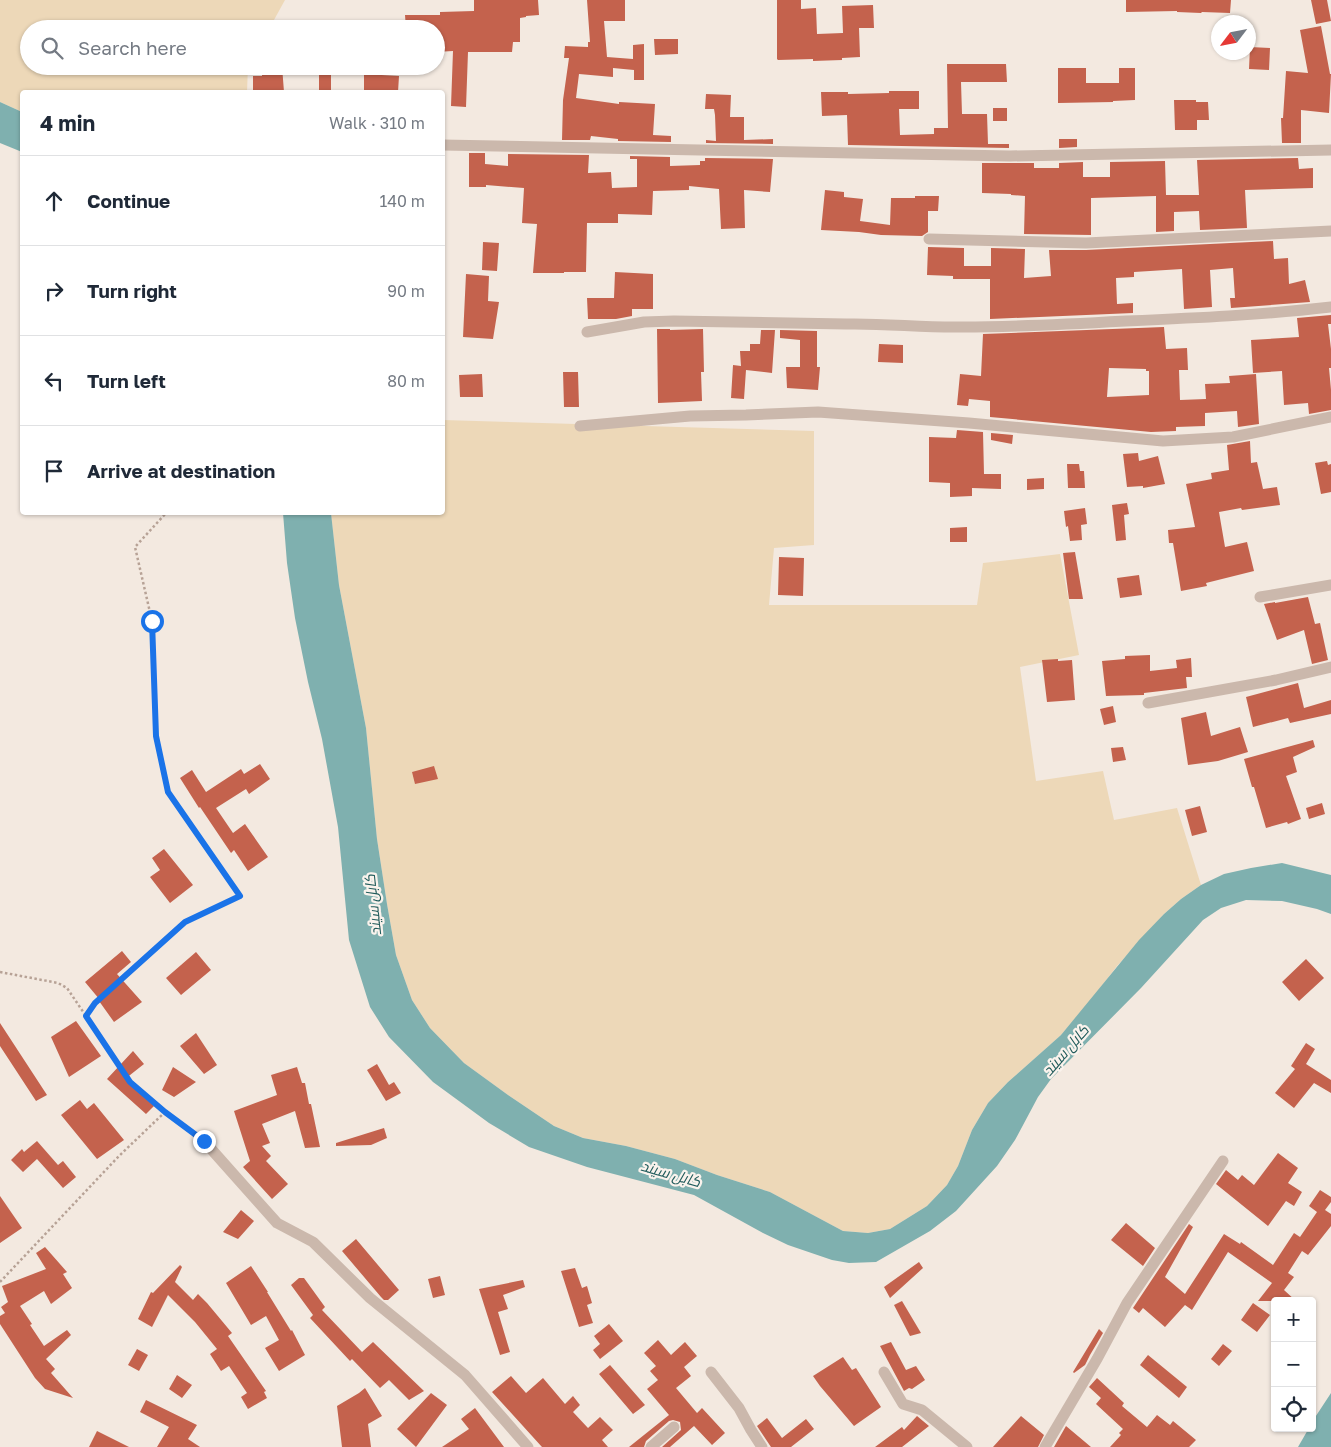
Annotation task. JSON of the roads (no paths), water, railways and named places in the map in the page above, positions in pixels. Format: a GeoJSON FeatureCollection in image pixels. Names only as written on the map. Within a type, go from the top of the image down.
{"type":"FeatureCollection","features":[{"type":"Feature","properties":{"kind":"street"},"geometry":{"type":"LineString","coordinates":[[445,145],[1010,156],[1331,150]]}},
{"type":"Feature","properties":{"kind":"street"},"geometry":{"type":"LineString","coordinates":[[929,239],[1086,243],[1331,231]]}},
{"type":"Feature","properties":{"kind":"street"},"geometry":{"type":"LineString","coordinates":[[588,332],[644,322],[674,321],[874,324],[962,328],[1216,317],[1331,307]]}},
{"type":"Feature","properties":{"kind":"street"},"geometry":{"type":"LineString","coordinates":[[580,426],[690,416],[818,412],[969,423],[1162,441],[1233,437],[1331,417]]}},
{"type":"Feature","properties":{"kind":"street"},"geometry":{"type":"LineString","coordinates":[[1260,597],[1331,585]]}},
{"type":"Feature","properties":{"kind":"street"},"geometry":{"type":"LineString","coordinates":[[1148,702],[1276,680],[1331,668]]}},
{"type":"Feature","properties":{"kind":"street"},"geometry":{"type":"LineString","coordinates":[[204,1141],[277,1223],[313,1242],[370,1298],[465,1375],[528,1447]]}},
{"type":"Feature","properties":{"kind":"street"},"geometry":{"type":"LineString","coordinates":[[1045,1447],[1097,1359],[1127,1303],[1223,1161]]}},
{"type":"Feature","properties":{"kind":"street"},"geometry":{"type":"LineString","coordinates":[[711,1372],[739,1408],[750,1430],[762,1447]]}},
{"type":"Feature","properties":{"kind":"street"},"geometry":{"type":"LineString","coordinates":[[884,1372],[903,1404],[922,1410],[967,1447]]}},
{"type":"Feature","properties":{"kind":"street"},"geometry":{"type":"LineString","coordinates":[[651,1447],[674,1427]]}},
{"type":"Feature","properties":{"kind":"water"},"geometry":{"type":"Polygon","coordinates":[[[0,102],[20,111],[20,151],[0,143],[0,102]]]}},
{"type":"Feature","properties":{"kind":"water","name":"کابل سيند"},"geometry":{"type":"Polygon","coordinates":[[[283,515],[331,515],[339,585],[366,728],[377,839],[396,955],[412,1000],[430,1028],[464,1063],[554,1126],[583,1138],[626,1146],[675,1159],[770,1192],[843,1231],[868,1233],[890,1229],[927,1206],[947,1185],[958,1166],[972,1130],[988,1103],[1008,1082],[1061,1035],[1139,940],[1164,914],[1201,885],[1224,874],[1282,863],[1331,875],[1331,914],[1282,901],[1246,900],[1221,908],[1203,920],[1141,988],[1051,1079],[1038,1097],[1015,1140],[997,1166],[956,1211],[930,1231],[876,1262],[849,1263],[832,1260],[788,1245],[694,1195],[587,1167],[529,1147],[489,1123],[433,1082],[389,1037],[370,1007],[349,940],[338,827],[322,739],[295,618],[287,563],[283,515]]]}},
{"type":"Feature","properties":{"kind":"water"},"geometry":{"type":"Polygon","coordinates":[[[1331,1393],[1331,1447],[1298,1447],[1307,1432],[1316,1432],[1316,1416],[1331,1393]]]}}]}
